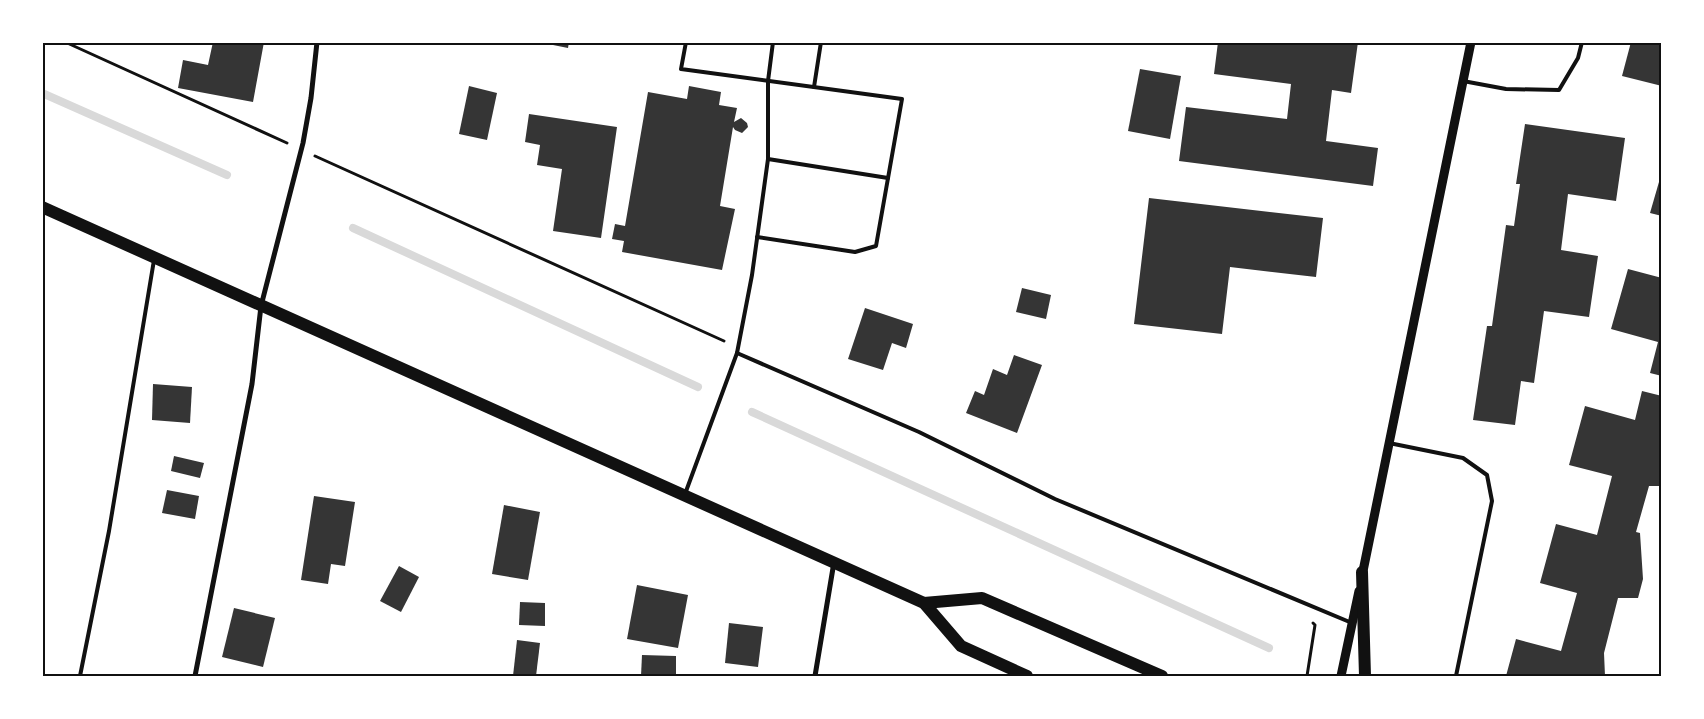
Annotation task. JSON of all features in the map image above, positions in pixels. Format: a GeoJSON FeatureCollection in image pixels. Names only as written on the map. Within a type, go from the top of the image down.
{"type":"FeatureCollection","features":[{"type":"Feature","properties":{"kind":"main road"},"geometry":{"type":"LineString","coordinates":[[42,207],[924,603],[961,646],[1027,676]]}},
{"type":"Feature","properties":{"kind":"main road"},"geometry":{"type":"LineString","coordinates":[[1362,572],[1365,676]]}},
{"type":"Feature","properties":{"kind":"main road"},"geometry":{"type":"LineString","coordinates":[[924,603],[982,598],[1162,676]]}},
{"type":"Feature","properties":{"kind":"street"},"geometry":{"type":"LineString","coordinates":[[196,676],[252,384],[261,306],[303,143],[311,98],[317,42]]}},
{"type":"Feature","properties":{"kind":"street"},"geometry":{"type":"LineString","coordinates":[[1341,676],[1470,42]]}},
{"type":"Feature","properties":{"kind":"street"},"geometry":{"type":"LineString","coordinates":[[815,676],[834,562]]}},
{"type":"Feature","properties":{"kind":"lane"},"geometry":{"type":"LineString","coordinates":[[686,42],[681,69],[902,99],[876,246],[855,252],[757,237]]}},
{"type":"Feature","properties":{"kind":"lane"},"geometry":{"type":"LineString","coordinates":[[684,495],[713,423],[737,352],[757,237],[768,159],[768,81],[773,42]]}},
{"type":"Feature","properties":{"kind":"lane"},"geometry":{"type":"LineString","coordinates":[[814,87],[821,42]]}},
{"type":"Feature","properties":{"kind":"lane"},"geometry":{"type":"LineString","coordinates":[[1463,81],[1506,89],[1559,90],[1578,58],[1582,42]]}},
{"type":"Feature","properties":{"kind":"lane"},"geometry":{"type":"LineString","coordinates":[[768,159],[888,178]]}},
{"type":"Feature","properties":{"kind":"lane"},"geometry":{"type":"LineString","coordinates":[[80,676],[109,531],[154,258]]}},
{"type":"Feature","properties":{"kind":"lane"},"geometry":{"type":"LineString","coordinates":[[737,352],[919,432],[1055,499],[1352,622]]}},
{"type":"Feature","properties":{"kind":"lane"},"geometry":{"type":"LineString","coordinates":[[1389,443],[1463,458],[1487,475],[1492,501],[1456,676]]}},
{"type":"Feature","properties":{"kind":"path"},"geometry":{"type":"LineString","coordinates":[[64,42],[282,140]]}},
{"type":"Feature","properties":{"kind":"path"},"geometry":{"type":"LineString","coordinates":[[320,158],[711,335]]}},
{"type":"Feature","properties":{"kind":"building"},"geometry":{"type":"Polygon","coordinates":[[[213,42],[264,42],[253,102],[178,88],[183,60],[208,65],[213,42]]]}},
{"type":"Feature","properties":{"kind":"building"},"geometry":{"type":"Polygon","coordinates":[[[538,42],[569,42],[568,48],[538,42]]]}},
{"type":"Feature","properties":{"kind":"building"},"geometry":{"type":"Polygon","coordinates":[[[1218,42],[1358,42],[1351,93],[1332,90],[1326,141],[1378,148],[1373,186],[1179,161],[1186,107],[1287,119],[1291,84],[1214,74],[1218,42]]]}},
{"type":"Feature","properties":{"kind":"building"},"geometry":{"type":"Polygon","coordinates":[[[1631,42],[1662,42],[1662,86],[1622,76],[1631,42]]]}},
{"type":"Feature","properties":{"kind":"building"},"geometry":{"type":"Polygon","coordinates":[[[1140,69],[1181,76],[1170,139],[1128,131],[1140,69]]]}},
{"type":"Feature","properties":{"kind":"building"},"geometry":{"type":"Polygon","coordinates":[[[469,86],[497,93],[487,140],[459,134],[469,86]]]}},
{"type":"Feature","properties":{"kind":"building"},"geometry":{"type":"Polygon","coordinates":[[[689,86],[721,92],[719,105],[737,108],[734,122],[741,118],[747,123],[748,127],[742,133],[733,127],[720,206],[735,209],[722,270],[622,252],[624,241],[612,239],[615,224],[625,226],[648,92],[687,99],[689,86]]]}},
{"type":"Feature","properties":{"kind":"building"},"geometry":{"type":"Polygon","coordinates":[[[529,114],[617,127],[601,238],[553,231],[562,169],[537,165],[540,145],[525,142],[529,114]]]}},
{"type":"Feature","properties":{"kind":"building"},"geometry":{"type":"Polygon","coordinates":[[[1525,124],[1625,138],[1616,201],[1568,194],[1561,250],[1598,256],[1589,317],[1544,311],[1534,383],[1521,381],[1515,425],[1473,420],[1487,326],[1492,326],[1506,225],[1514,226],[1520,184],[1516,184],[1525,124]]]}},
{"type":"Feature","properties":{"kind":"building"},"geometry":{"type":"Polygon","coordinates":[[[1662,175],[1662,216],[1650,213],[1662,175]]]}},
{"type":"Feature","properties":{"kind":"building"},"geometry":{"type":"Polygon","coordinates":[[[1149,198],[1323,218],[1316,277],[1230,267],[1222,334],[1134,324],[1149,198]]]}},
{"type":"Feature","properties":{"kind":"building"},"geometry":{"type":"Polygon","coordinates":[[[1628,269],[1662,278],[1662,376],[1650,373],[1658,342],[1611,329],[1628,269]]]}},
{"type":"Feature","properties":{"kind":"building"},"geometry":{"type":"Polygon","coordinates":[[[1022,288],[1051,295],[1046,319],[1016,312],[1022,288]]]}},
{"type":"Feature","properties":{"kind":"building"},"geometry":{"type":"Polygon","coordinates":[[[865,308],[913,324],[906,348],[892,343],[883,370],[848,359],[865,308]]]}},
{"type":"Feature","properties":{"kind":"building"},"geometry":{"type":"Polygon","coordinates":[[[1014,355],[1042,365],[1017,433],[966,413],[975,391],[984,395],[993,369],[1007,375],[1014,355]]]}},
{"type":"Feature","properties":{"kind":"building"},"geometry":{"type":"Polygon","coordinates":[[[153,384],[192,387],[190,423],[152,420],[153,384]]]}},
{"type":"Feature","properties":{"kind":"building"},"geometry":{"type":"Polygon","coordinates":[[[1642,391],[1662,396],[1662,486],[1649,486],[1636,532],[1640,533],[1643,579],[1638,598],[1618,598],[1604,653],[1605,676],[1506,676],[1516,639],[1561,651],[1577,593],[1540,583],[1556,524],[1597,535],[1612,476],[1569,465],[1585,406],[1635,420],[1642,391]]]}},
{"type":"Feature","properties":{"kind":"building"},"geometry":{"type":"Polygon","coordinates":[[[174,456],[204,463],[200,478],[171,471],[174,456]]]}},
{"type":"Feature","properties":{"kind":"building"},"geometry":{"type":"Polygon","coordinates":[[[167,490],[199,496],[195,519],[162,513],[167,490]]]}},
{"type":"Feature","properties":{"kind":"building"},"geometry":{"type":"Polygon","coordinates":[[[314,496],[355,502],[345,566],[331,564],[328,584],[301,580],[314,496]]]}},
{"type":"Feature","properties":{"kind":"building"},"geometry":{"type":"Polygon","coordinates":[[[504,505],[540,512],[528,580],[492,574],[504,505]]]}},
{"type":"Feature","properties":{"kind":"building"},"geometry":{"type":"Polygon","coordinates":[[[399,566],[419,577],[401,612],[380,601],[399,566]]]}},
{"type":"Feature","properties":{"kind":"building"},"geometry":{"type":"Polygon","coordinates":[[[637,585],[688,595],[678,648],[627,639],[637,585]]]}},
{"type":"Feature","properties":{"kind":"building"},"geometry":{"type":"Polygon","coordinates":[[[520,602],[545,603],[545,626],[519,625],[520,602]]]}},
{"type":"Feature","properties":{"kind":"building"},"geometry":{"type":"Polygon","coordinates":[[[234,608],[275,618],[263,667],[222,657],[234,608]]]}},
{"type":"Feature","properties":{"kind":"building"},"geometry":{"type":"Polygon","coordinates":[[[729,623],[763,627],[758,667],[725,663],[729,623]]]}},
{"type":"Feature","properties":{"kind":"building"},"geometry":{"type":"Polygon","coordinates":[[[517,640],[540,643],[536,676],[513,676],[517,640]]]}},
{"type":"Feature","properties":{"kind":"building"},"geometry":{"type":"Polygon","coordinates":[[[642,655],[676,656],[676,676],[641,676],[642,655]]]}},
{"type":"Feature","properties":{"kind":"waterway"},"geometry":{"type":"LineString","coordinates":[[42,93],[227,175]]}},
{"type":"Feature","properties":{"kind":"waterway"},"geometry":{"type":"LineString","coordinates":[[353,228],[698,387]]}},
{"type":"Feature","properties":{"kind":"waterway"},"geometry":{"type":"LineString","coordinates":[[752,412],[1269,648]]}}]}
